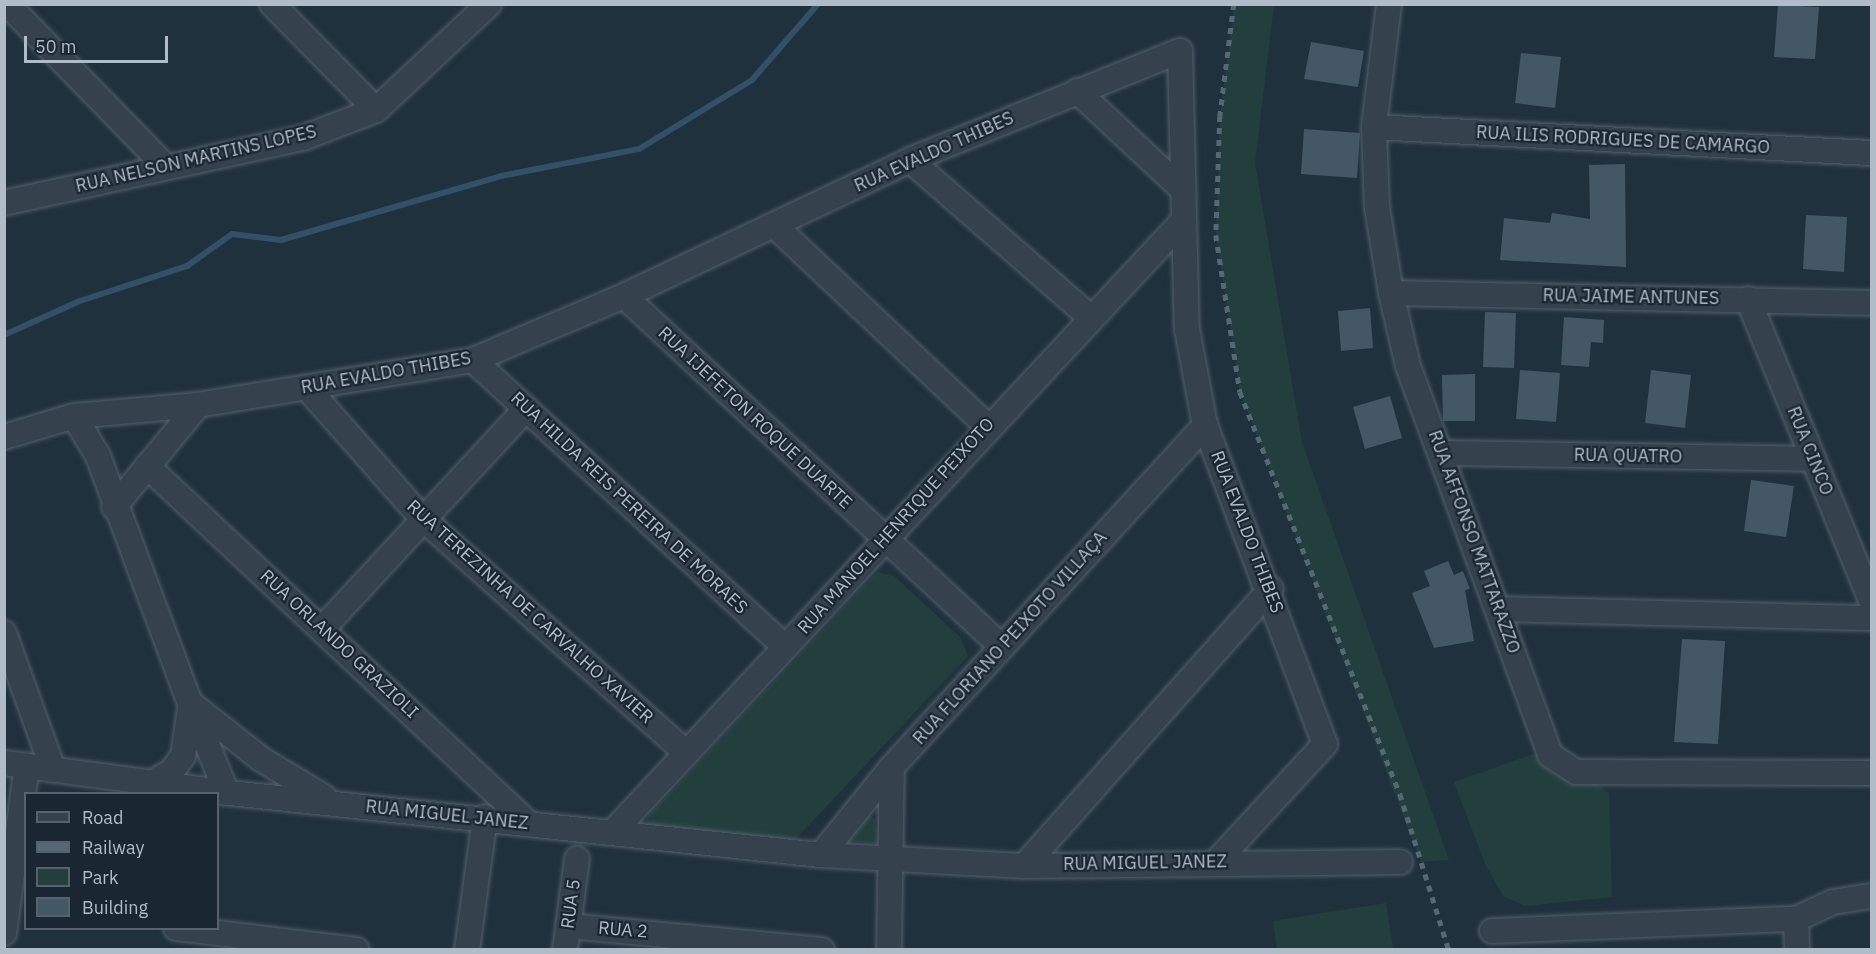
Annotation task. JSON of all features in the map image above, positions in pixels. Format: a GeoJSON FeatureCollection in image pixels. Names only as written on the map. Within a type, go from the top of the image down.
{"type":"FeatureCollection","features":[{"type":"Feature","properties":{"kind":"street"},"geometry":{"type":"LineString","coordinates":[[7,4],[164,165]]}},
{"type":"Feature","properties":{"kind":"street"},"geometry":{"type":"LineString","coordinates":[[272,4],[376,110]]}},
{"type":"Feature","properties":{"kind":"street","name":"RUA NELSON MARTINS LOPES"},"geometry":{"type":"LineString","coordinates":[[4,203],[164,165],[303,138],[376,110],[489,4]]}},
{"type":"Feature","properties":{"kind":"street","name":"RUA AFFONSO MATTARAZZO"},"geometry":{"type":"LineString","coordinates":[[1389,4],[1374,127],[1377,207],[1390,292],[1408,366],[1443,453],[1550,755],[1576,772],[1872,773]]}},
{"type":"Feature","properties":{"kind":"street","name":"RUA EVALDO THIBES"},"geometry":{"type":"LineString","coordinates":[[4,437],[74,416],[198,405],[473,360],[624,296],[910,160],[1180,51],[1181,188],[1187,329],[1205,425],[1271,589],[1326,744],[1216,862]]}},
{"type":"Feature","properties":{"kind":"street"},"geometry":{"type":"LineString","coordinates":[[1077,91],[1181,188]]}},
{"type":"Feature","properties":{"kind":"street","name":"RUA ILIS RODRIGUES DE CAMARGO"},"geometry":{"type":"LineString","coordinates":[[1374,127],[1872,153]]}},
{"type":"Feature","properties":{"kind":"street"},"geometry":{"type":"LineString","coordinates":[[910,160],[1089,316]]}},
{"type":"Feature","properties":{"kind":"street","name":"RUA MANOEL HENRIQUE PEIXOTO"},"geometry":{"type":"LineString","coordinates":[[612,833],[684,751],[886,539],[1089,316],[1182,222]]}},
{"type":"Feature","properties":{"kind":"street"},"geometry":{"type":"LineString","coordinates":[[775,226],[987,426]]}},
{"type":"Feature","properties":{"kind":"street","name":"RUA JAIME ANTUNES"},"geometry":{"type":"LineString","coordinates":[[1390,292],[1748,298],[1872,303]]}},
{"type":"Feature","properties":{"kind":"street","name":"RUA IJEFETON ROQUE DUARTE"},"geometry":{"type":"LineString","coordinates":[[624,296],[1001,646]]}},
{"type":"Feature","properties":{"kind":"street","name":"RUA CINCO"},"geometry":{"type":"LineString","coordinates":[[1748,298],[1872,603]]}},
{"type":"Feature","properties":{"kind":"street","name":"RUA HILDA REIS PEREIRA DE MORAES"},"geometry":{"type":"LineString","coordinates":[[473,360],[785,647]]}},
{"type":"Feature","properties":{"kind":"street","name":"RUA TEREZINHA DE CARVALHO XAVIER"},"geometry":{"type":"LineString","coordinates":[[307,388],[423,519],[684,751]]}},
{"type":"Feature","properties":{"kind":"street"},"geometry":{"type":"LineString","coordinates":[[114,507],[198,405]]}},
{"type":"Feature","properties":{"kind":"street"},"geometry":{"type":"LineString","coordinates":[[324,628],[526,409]]}},
{"type":"Feature","properties":{"kind":"street"},"geometry":{"type":"LineString","coordinates":[[74,416],[98,456],[114,507],[227,793]]}},
{"type":"Feature","properties":{"kind":"street","name":"RUA FLORIANO PEIXOTO VILLAÇA"},"geometry":{"type":"LineString","coordinates":[[821,855],[892,767],[1205,425]]}},
{"type":"Feature","properties":{"kind":"street","name":"RUA QUATRO"},"geometry":{"type":"LineString","coordinates":[[1443,453],[1813,459]]}},
{"type":"Feature","properties":{"kind":"street","name":"RUA ORLANDO GRAZIOLI"},"geometry":{"type":"LineString","coordinates":[[147,466],[324,628],[529,824]]}},
{"type":"Feature","properties":{"kind":"street"},"geometry":{"type":"LineString","coordinates":[[1024,866],[1271,589]]}},
{"type":"Feature","properties":{"kind":"street"},"geometry":{"type":"LineString","coordinates":[[1499,609],[1872,618]]}},
{"type":"Feature","properties":{"kind":"street"},"geometry":{"type":"LineString","coordinates":[[4,633],[53,770]]}},
{"type":"Feature","properties":{"kind":"street"},"geometry":{"type":"LineString","coordinates":[[152,783],[172,771],[183,756],[190,703]]}},
{"type":"Feature","properties":{"kind":"street"},"geometry":{"type":"LineString","coordinates":[[190,703],[261,759],[334,803]]}},
{"type":"Feature","properties":{"kind":"street"},"geometry":{"type":"LineString","coordinates":[[4,933],[13,910],[16,764]]}},
{"type":"Feature","properties":{"kind":"street","name":"RUA MIGUEL JANEZ"},"geometry":{"type":"LineString","coordinates":[[16,764],[227,793],[485,817],[529,824],[821,855],[1024,866],[1216,862],[1400,862]]}},
{"type":"Feature","properties":{"kind":"street"},"geometry":{"type":"LineString","coordinates":[[889,950],[892,767]]}},
{"type":"Feature","properties":{"kind":"street"},"geometry":{"type":"LineString","coordinates":[[467,950],[485,817]]}},
{"type":"Feature","properties":{"kind":"street","name":"RUA 5"},"geometry":{"type":"LineString","coordinates":[[565,950],[577,859]]}},
{"type":"Feature","properties":{"kind":"street"},"geometry":{"type":"LineString","coordinates":[[1492,931],[1796,919],[1833,902],[1872,897]]}},
{"type":"Feature","properties":{"kind":"street"},"geometry":{"type":"LineString","coordinates":[[1796,919],[1797,950]]}},
{"type":"Feature","properties":{"kind":"street","name":"RUA 2"},"geometry":{"type":"LineString","coordinates":[[568,926],[703,943],[822,950]]}},
{"type":"Feature","properties":{"kind":"street"},"geometry":{"type":"LineString","coordinates":[[193,930],[357,950]]}},
{"type":"Feature","properties":{"kind":"green space"},"geometry":{"type":"Polygon","coordinates":[[[1234,5],[1274,5],[1255,163],[1302,442],[1449,860],[1421,862],[1240,392],[1216,235],[1220,116],[1234,5]]]}},
{"type":"Feature","properties":{"kind":"green space"},"geometry":{"type":"Polygon","coordinates":[[[877,572],[894,576],[961,638],[968,656],[793,842],[645,827],[648,816],[877,572]]]}},
{"type":"Feature","properties":{"kind":"green space"},"geometry":{"type":"Polygon","coordinates":[[[1548,749],[1609,793],[1612,897],[1525,906],[1503,896],[1485,864],[1454,782],[1548,749]]]}},
{"type":"Feature","properties":{"kind":"green space"},"geometry":{"type":"Polygon","coordinates":[[[867,813],[875,819],[877,844],[850,841],[867,813]]]}},
{"type":"Feature","properties":{"kind":"green space"},"geometry":{"type":"Polygon","coordinates":[[[1386,903],[1393,949],[1277,949],[1273,921],[1386,903]]]}},
{"type":"Feature","properties":{"kind":"building"},"geometry":{"type":"Polygon","coordinates":[[[1778,5],[1819,7],[1815,59],[1774,57],[1778,5]]]}},
{"type":"Feature","properties":{"kind":"building"},"geometry":{"type":"Polygon","coordinates":[[[1311,42],[1364,51],[1358,87],[1304,79],[1311,42]]]}},
{"type":"Feature","properties":{"kind":"building"},"geometry":{"type":"Polygon","coordinates":[[[1521,53],[1561,57],[1555,108],[1515,103],[1521,53]]]}},
{"type":"Feature","properties":{"kind":"building"},"geometry":{"type":"Polygon","coordinates":[[[1304,129],[1360,133],[1357,178],[1301,174],[1304,129]]]}},
{"type":"Feature","properties":{"kind":"building"},"geometry":{"type":"Polygon","coordinates":[[[1625,164],[1626,267],[1500,260],[1504,218],[1550,223],[1552,213],[1590,219],[1589,165],[1625,164]]]}},
{"type":"Feature","properties":{"kind":"building"},"geometry":{"type":"Polygon","coordinates":[[[1806,215],[1847,217],[1844,272],[1803,269],[1806,215]]]}},
{"type":"Feature","properties":{"kind":"building"},"geometry":{"type":"Polygon","coordinates":[[[1370,308],[1373,348],[1341,351],[1338,311],[1370,308]]]}},
{"type":"Feature","properties":{"kind":"building"},"geometry":{"type":"Polygon","coordinates":[[[1485,312],[1516,313],[1514,368],[1483,367],[1485,312]]]}},
{"type":"Feature","properties":{"kind":"building"},"geometry":{"type":"Polygon","coordinates":[[[1564,317],[1604,320],[1603,343],[1591,342],[1589,367],[1561,365],[1564,317]]]}},
{"type":"Feature","properties":{"kind":"building"},"geometry":{"type":"Polygon","coordinates":[[[1520,370],[1560,373],[1556,422],[1516,419],[1520,370]]]}},
{"type":"Feature","properties":{"kind":"building"},"geometry":{"type":"Polygon","coordinates":[[[1651,370],[1691,375],[1685,428],[1645,423],[1651,370]]]}},
{"type":"Feature","properties":{"kind":"building"},"geometry":{"type":"Polygon","coordinates":[[[1475,374],[1475,421],[1443,421],[1442,375],[1475,374]]]}},
{"type":"Feature","properties":{"kind":"building"},"geometry":{"type":"Polygon","coordinates":[[[1390,396],[1402,438],[1365,449],[1353,407],[1390,396]]]}},
{"type":"Feature","properties":{"kind":"building"},"geometry":{"type":"Polygon","coordinates":[[[1751,480],[1794,486],[1786,537],[1744,531],[1751,480]]]}},
{"type":"Feature","properties":{"kind":"building"},"geometry":{"type":"Polygon","coordinates":[[[1448,561],[1454,575],[1463,571],[1470,589],[1465,590],[1474,641],[1434,648],[1412,593],[1430,586],[1424,571],[1448,561]]]}},
{"type":"Feature","properties":{"kind":"building"},"geometry":{"type":"Polygon","coordinates":[[[1682,639],[1725,641],[1718,744],[1674,742],[1682,639]]]}},
{"type":"Feature","properties":{"kind":"waterway"},"geometry":{"type":"LineString","coordinates":[[4,335],[80,301],[187,266],[232,234],[281,240],[501,176],[639,149],[752,80],[818,4]]}},
{"type":"Feature","properties":{"kind":"railway"},"geometry":{"type":"LineString","coordinates":[[1234,4],[1220,116],[1216,235],[1240,392],[1400,794],[1449,950]]}}]}
